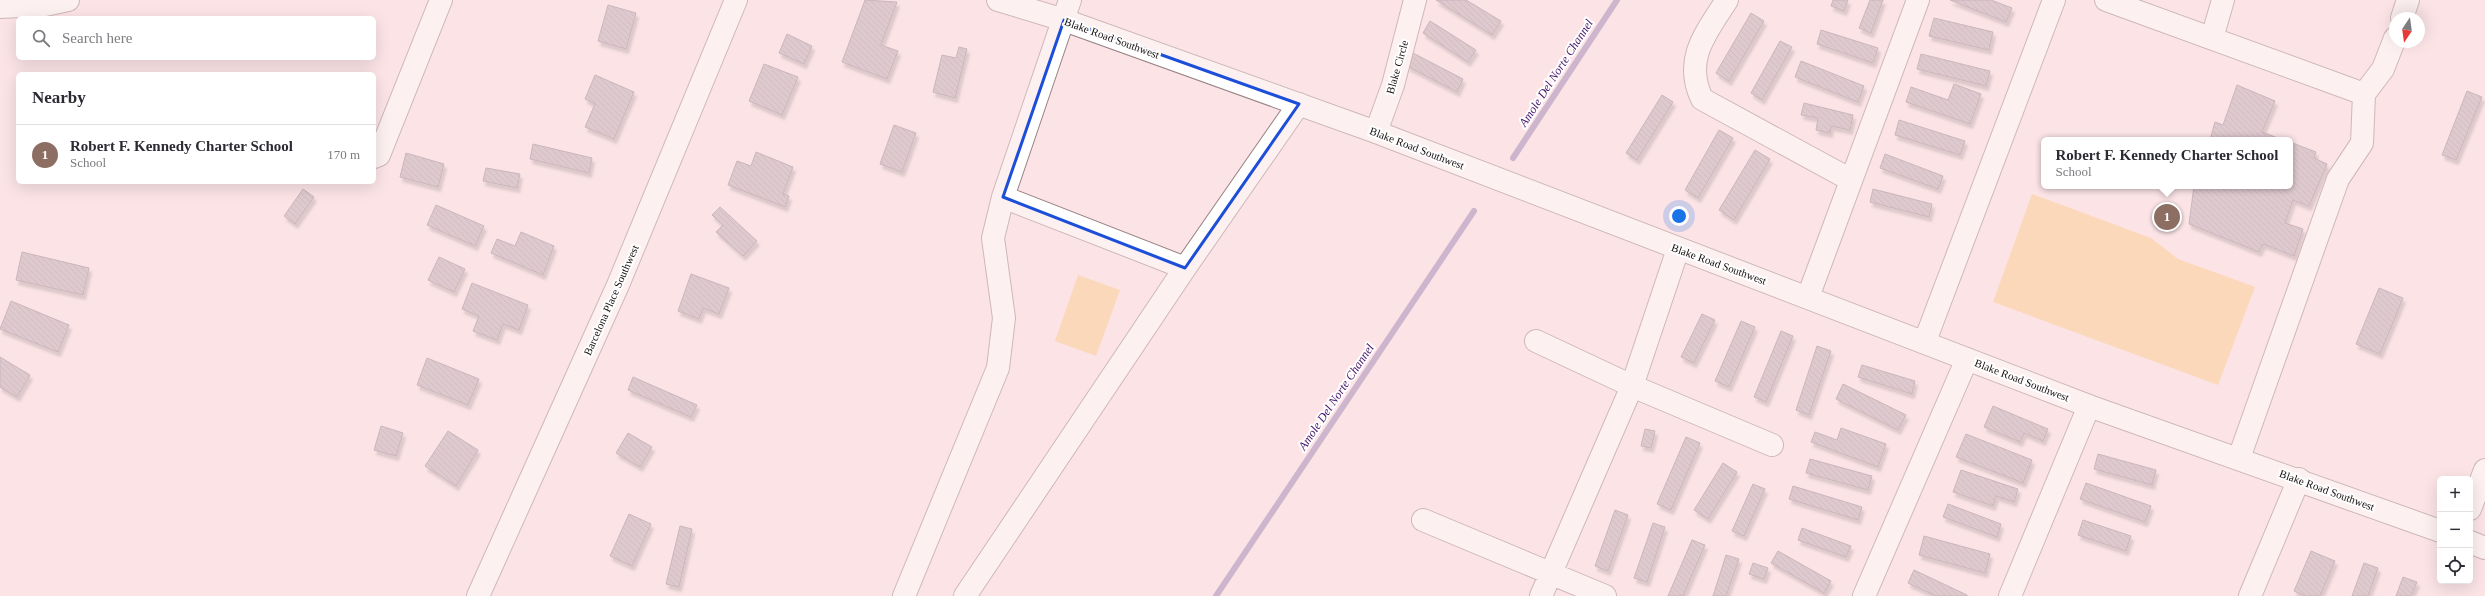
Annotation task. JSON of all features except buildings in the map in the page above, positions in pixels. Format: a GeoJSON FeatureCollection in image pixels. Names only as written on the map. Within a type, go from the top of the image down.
{"type":"FeatureCollection","features":[{"type":"Feature","properties":{"kind":"street"},"geometry":{"type":"LineString","coordinates":[[0,7],[45,5],[68,0]]}},
{"type":"Feature","properties":{"kind":"street"},"geometry":{"type":"LineString","coordinates":[[376,156],[379,155],[441,0]]}},
{"type":"Feature","properties":{"kind":"street","name":"Barcelona Place Southwest"},"geometry":{"type":"LineString","coordinates":[[478,596],[618,285],[736,0]]}},
{"type":"Feature","properties":{"kind":"street","name":"Blake Road Southwest"},"geometry":{"type":"LineString","coordinates":[[998,0],[1064,20],[1376,132],[1463,167],[1528,190],[1678,249],[1925,341],[1967,359],[2089,406],[2299,479],[2437,530]]}},
{"type":"Feature","properties":{"kind":"street"},"geometry":{"type":"LineString","coordinates":[[904,596],[998,368],[1004,318],[993,238],[1003,196],[1070,0]]}},
{"type":"Feature","properties":{"kind":"street","name":"Blake Circle"},"geometry":{"type":"LineString","coordinates":[[1376,132],[1393,85],[1415,0]]}},
{"type":"Feature","properties":{"kind":"street"},"geometry":{"type":"LineString","coordinates":[[1727,0],[1699,44],[1694,70],[1696,85],[1702,99],[1851,180]]}},
{"type":"Feature","properties":{"kind":"street"},"geometry":{"type":"LineString","coordinates":[[1808,298],[1918,0]]}},
{"type":"Feature","properties":{"kind":"street"},"geometry":{"type":"LineString","coordinates":[[1925,341],[2054,0]]}},
{"type":"Feature","properties":{"kind":"street"},"geometry":{"type":"LineString","coordinates":[[2106,0],[2364,94]]}},
{"type":"Feature","properties":{"kind":"street"},"geometry":{"type":"LineString","coordinates":[[2212,38],[2223,0]]}},
{"type":"Feature","properties":{"kind":"street"},"geometry":{"type":"LineString","coordinates":[[2404,12],[2408,0]]}},
{"type":"Feature","properties":{"kind":"street"},"geometry":{"type":"LineString","coordinates":[[2239,458],[2338,179],[2362,143],[2364,94],[2383,69],[2391,48]]}},
{"type":"Feature","properties":{"kind":"street"},"geometry":{"type":"LineString","coordinates":[[964,596],[1185,268],[1299,104]]}},
{"type":"Feature","properties":{"kind":"street"},"geometry":{"type":"LineString","coordinates":[[1003,196],[1185,268]]}},
{"type":"Feature","properties":{"kind":"street"},"geometry":{"type":"LineString","coordinates":[[1541,596],[1632,386],[1678,249]]}},
{"type":"Feature","properties":{"kind":"street"},"geometry":{"type":"LineString","coordinates":[[1536,341],[1632,386],[1772,445]]}},
{"type":"Feature","properties":{"kind":"street"},"geometry":{"type":"LineString","coordinates":[[1864,596],[1967,359]]}},
{"type":"Feature","properties":{"kind":"street"},"geometry":{"type":"LineString","coordinates":[[2010,596],[2089,406]]}},
{"type":"Feature","properties":{"kind":"street"},"geometry":{"type":"LineString","coordinates":[[2473,501],[2485,470]]}},
{"type":"Feature","properties":{"kind":"street"},"geometry":{"type":"LineString","coordinates":[[2250,596],[2299,479]]}},
{"type":"Feature","properties":{"kind":"street"},"geometry":{"type":"LineString","coordinates":[[1423,520],[1605,596]]}},
{"type":"Feature","properties":{"kind":"street"},"geometry":{"type":"LineString","coordinates":[[2473,543],[2485,548]]}},
{"type":"Feature","properties":{"kind":"highlighted area"},"geometry":{"type":"Polygon","coordinates":[[[1064,20],[1299,104],[1185,268],[1003,197],[1064,20]]]}},
{"type":"Feature","properties":{"kind":"shaded area"},"geometry":{"type":"Polygon","coordinates":[[[2032,194],[2151,238],[2178,259],[2255,287],[2218,385],[1993,302],[2032,194]]]}},
{"type":"Feature","properties":{"kind":"shaded area"},"geometry":{"type":"Polygon","coordinates":[[[1078,275],[1120,290],[1096,356],[1055,341],[1078,275]]]}},
{"type":"Feature","properties":{"kind":"waterway","name":"Amole Del Norte Channel"},"geometry":{"type":"LineString","coordinates":[[1513,158],[1617,0]]}},
{"type":"Feature","properties":{"kind":"waterway","name":"Amole Del Norte Channel"},"geometry":{"type":"LineString","coordinates":[[1216,596],[1474,211]]}},
{"type":"Feature","properties":{"kind":"place","name":"Robert F. Kennedy Charter School"},"geometry":{"type":"Point","coordinates":[2167,217]}}]}
